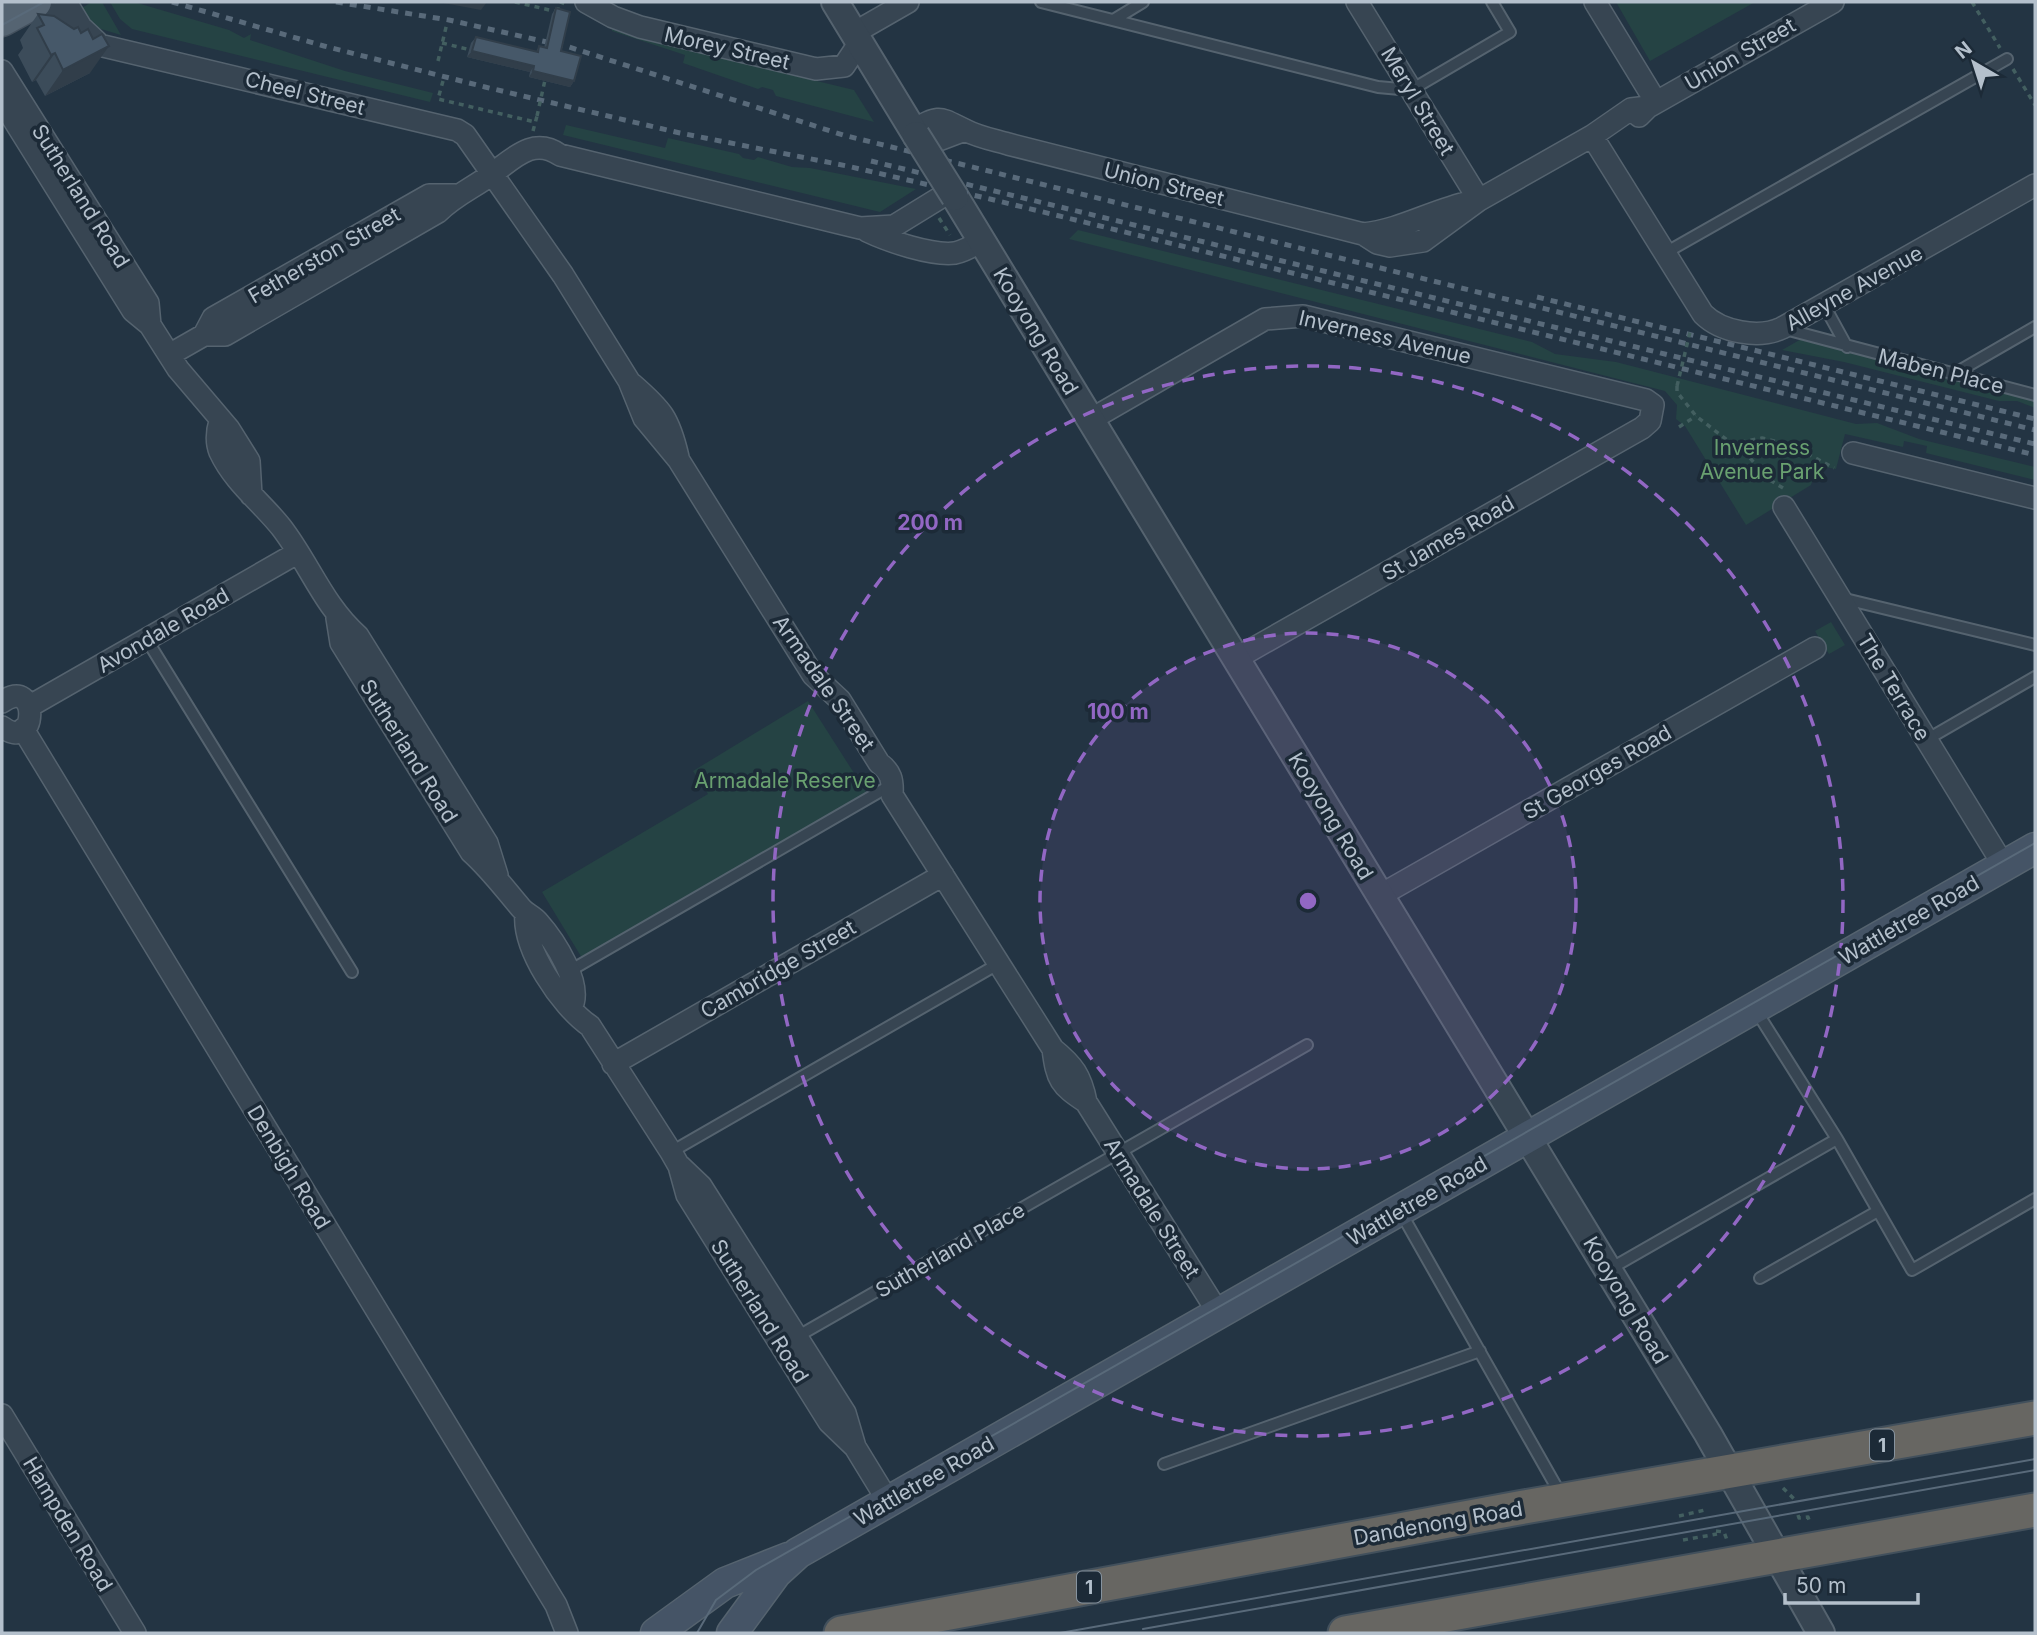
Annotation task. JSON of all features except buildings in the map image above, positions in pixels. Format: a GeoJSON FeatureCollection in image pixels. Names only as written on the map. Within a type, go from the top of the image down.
{"type":"FeatureCollection","features":[{"type":"Feature","properties":{"kind":"highway","name":"Dandenong Road"},"geometry":{"type":"LineString","coordinates":[[841,1633],[2035,1418]]}},
{"type":"Feature","properties":{"kind":"highway"},"geometry":{"type":"LineString","coordinates":[[1345,1633],[1409,1628],[1776,1556],[2035,1510]]}},
{"type":"Feature","properties":{"kind":"main road"},"geometry":{"type":"LineString","coordinates":[[2,20],[35,2]]}},
{"type":"Feature","properties":{"kind":"main road","name":"Wattletree Road"},"geometry":{"type":"LineString","coordinates":[[656,1633],[725,1583],[798,1553],[2035,848]]}},
{"type":"Feature","properties":{"kind":"main road","name":"Wattletree Road"},"geometry":{"type":"LineString","coordinates":[[732,1633],[776,1573],[798,1553]]}},
{"type":"Feature","properties":{"kind":"street","name":"Cheel Street"},"geometry":{"type":"LineString","coordinates":[[41,2],[68,35],[457,130],[470,140],[493,173]]}},
{"type":"Feature","properties":{"kind":"street"},"geometry":{"type":"LineString","coordinates":[[66,2],[80,27],[97,42]]}},
{"type":"Feature","properties":{"kind":"street","name":"Morey Street"},"geometry":{"type":"LineString","coordinates":[[586,2],[613,17],[640,27],[816,69],[844,66],[857,37]]}},
{"type":"Feature","properties":{"kind":"street","name":"Kooyong Road"},"geometry":{"type":"LineString","coordinates":[[835,2],[922,135],[946,199],[981,241],[1729,1472],[1821,1633]]}},
{"type":"Feature","properties":{"kind":"street"},"geometry":{"type":"LineString","coordinates":[[857,37],[908,2]]}},
{"type":"Feature","properties":{"kind":"street","name":"Meryl Street"},"geometry":{"type":"LineString","coordinates":[[1357,2],[1479,200]]}},
{"type":"Feature","properties":{"kind":"street"},"geometry":{"type":"LineString","coordinates":[[1595,2],[1652,105]]}},
{"type":"Feature","properties":{"kind":"street","name":"Union Street"},"geometry":{"type":"LineString","coordinates":[[922,135],[931,120],[944,119],[965,130],[1021,148],[1363,234],[1385,232],[1438,209],[1479,200],[1597,133],[1624,125],[1652,105],[1833,2]]}},
{"type":"Feature","properties":{"kind":"street","name":"Sutherland Road"},"geometry":{"type":"LineString","coordinates":[[2,71],[148,303],[150,325]]}},
{"type":"Feature","properties":{"kind":"street","name":"Sutherland Road"},"geometry":{"type":"LineString","coordinates":[[2,101],[132,311],[150,325],[169,355],[229,429],[249,461],[251,495],[281,527],[337,618],[358,636],[393,691],[487,843],[497,875],[526,913],[540,925],[560,976],[576,988],[571,1008],[590,1026],[675,1159],[687,1195],[789,1341],[829,1422],[855,1447],[888,1501]]}},
{"type":"Feature","properties":{"kind":"street","name":"Alleyne Avenue"},"geometry":{"type":"LineString","coordinates":[[1597,133],[1665,253],[1709,320],[1758,335],[1782,328],[2035,185]]}},
{"type":"Feature","properties":{"kind":"street"},"geometry":{"type":"LineString","coordinates":[[493,173],[509,171],[532,158],[548,159],[560,155],[860,228],[888,241],[945,253],[962,251],[981,241]]}},
{"type":"Feature","properties":{"kind":"street","name":"Fetherston Street"},"geometry":{"type":"LineString","coordinates":[[169,355],[204,335],[225,335],[297,282],[371,240],[438,212],[455,195],[493,173]]}},
{"type":"Feature","properties":{"kind":"street","name":"Armadale Street"},"geometry":{"type":"LineString","coordinates":[[493,173],[563,275],[629,381],[660,408],[670,422],[678,460],[814,675],[840,700],[893,779],[892,795],[1053,1049],[1074,1066],[1082,1080],[1086,1102],[1219,1314]]}},
{"type":"Feature","properties":{"kind":"street"},"geometry":{"type":"LineString","coordinates":[[860,228],[894,226],[946,199]]}},
{"type":"Feature","properties":{"kind":"street","name":"Inverness Avenue"},"geometry":{"type":"LineString","coordinates":[[1090,420],[1265,319],[1289,315],[1303,316],[1646,400],[1654,410]]}},
{"type":"Feature","properties":{"kind":"street","name":"St James Road"},"geometry":{"type":"LineString","coordinates":[[1235,659],[1642,428],[1650,421],[1654,410]]}},
{"type":"Feature","properties":{"kind":"street"},"geometry":{"type":"LineString","coordinates":[[1853,453],[2035,498]]}},
{"type":"Feature","properties":{"kind":"street","name":"The Terrace"},"geometry":{"type":"LineString","coordinates":[[1788,500],[1840,597],[2004,866]]}},
{"type":"Feature","properties":{"kind":"street","name":"Avondale Road"},"geometry":{"type":"LineString","coordinates":[[30,706],[297,553]]}},
{"type":"Feature","properties":{"kind":"street","name":"St Georges Road"},"geometry":{"type":"LineString","coordinates":[[1379,896],[1815,648]]}},
{"type":"Feature","properties":{"kind":"street"},"geometry":{"type":"LineString","coordinates":[[3,700],[18,698],[30,706],[30,721],[12,728]]}},
{"type":"Feature","properties":{"kind":"street","name":"Denbigh Road"},"geometry":{"type":"LineString","coordinates":[[12,728],[556,1605],[567,1633]]}},
{"type":"Feature","properties":{"kind":"street","name":"Cambridge Street"},"geometry":{"type":"LineString","coordinates":[[612,1064],[943,875]]}},
{"type":"Feature","properties":{"kind":"street","name":"Hampden Road"},"geometry":{"type":"LineString","coordinates":[[2,1415],[135,1633]]}},
{"type":"Feature","properties":{"kind":"street","name":"Denbigh Road"},"geometry":{"type":"LineString","coordinates":[[556,1605],[583,1633]]}},
{"type":"Feature","properties":{"kind":"lane"},"geometry":{"type":"LineString","coordinates":[[1041,2],[1378,87],[1411,90],[1510,32],[1492,2]]}},
{"type":"Feature","properties":{"kind":"lane"},"geometry":{"type":"LineString","coordinates":[[1115,19],[1143,2]]}},
{"type":"Feature","properties":{"kind":"lane"},"geometry":{"type":"LineString","coordinates":[[1665,253],[2007,59]]}},
{"type":"Feature","properties":{"kind":"lane"},"geometry":{"type":"LineString","coordinates":[[1824,305],[1847,347]]}},
{"type":"Feature","properties":{"kind":"lane"},"geometry":{"type":"LineString","coordinates":[[1951,375],[2035,327]]}},
{"type":"Feature","properties":{"kind":"lane","name":"Maben Place"},"geometry":{"type":"LineString","coordinates":[[1782,328],[1951,375],[2035,395]]}},
{"type":"Feature","properties":{"kind":"lane"},"geometry":{"type":"LineString","coordinates":[[1840,597],[2035,645]]}},
{"type":"Feature","properties":{"kind":"lane"},"geometry":{"type":"LineString","coordinates":[[147,640],[352,972]]}},
{"type":"Feature","properties":{"kind":"lane"},"geometry":{"type":"LineString","coordinates":[[1926,740],[2035,677]]}},
{"type":"Feature","properties":{"kind":"lane"},"geometry":{"type":"LineString","coordinates":[[560,976],[892,784]]}},
{"type":"Feature","properties":{"kind":"lane"},"geometry":{"type":"LineString","coordinates":[[675,1159],[998,964]]}},
{"type":"Feature","properties":{"kind":"lane"},"geometry":{"type":"LineString","coordinates":[[1755,1009],[1837,1139],[1912,1270],[2035,1199]]}},
{"type":"Feature","properties":{"kind":"lane","name":"Sutherland Place"},"geometry":{"type":"LineString","coordinates":[[789,1341],[1307,1045]]}},
{"type":"Feature","properties":{"kind":"lane"},"geometry":{"type":"LineString","coordinates":[[1607,1270],[1837,1139]]}},
{"type":"Feature","properties":{"kind":"lane"},"geometry":{"type":"LineString","coordinates":[[1400,1211],[1564,1501]]}},
{"type":"Feature","properties":{"kind":"lane"},"geometry":{"type":"LineString","coordinates":[[1760,1278],[1878,1211]]}},
{"type":"Feature","properties":{"kind":"lane"},"geometry":{"type":"LineString","coordinates":[[1164,1464],[1480,1351]]}},
{"type":"Feature","properties":{"kind":"path"},"geometry":{"type":"LineString","coordinates":[[515,2],[561,12],[557,24]]}},
{"type":"Feature","properties":{"kind":"path"},"geometry":{"type":"LineString","coordinates":[[438,61],[447,23]]}},
{"type":"Feature","properties":{"kind":"path"},"geometry":{"type":"LineString","coordinates":[[442,43],[482,53]]}},
{"type":"Feature","properties":{"kind":"path"},"geometry":{"type":"LineString","coordinates":[[537,116],[548,70]]}},
{"type":"Feature","properties":{"kind":"path"},"geometry":{"type":"LineString","coordinates":[[443,81],[438,99],[535,122]]}},
{"type":"Feature","properties":{"kind":"path"},"geometry":{"type":"LineString","coordinates":[[946,199],[954,242]]}},
{"type":"Feature","properties":{"kind":"path"},"geometry":{"type":"LineString","coordinates":[[1691,328],[1677,391],[1696,416],[1727,440],[1737,443],[1762,438],[1784,443],[1834,467]]}},
{"type":"Feature","properties":{"kind":"path"},"geometry":{"type":"LineString","coordinates":[[1671,396],[1677,391]]}},
{"type":"Feature","properties":{"kind":"path"},"geometry":{"type":"LineString","coordinates":[[1679,427],[1696,416]]}},
{"type":"Feature","properties":{"kind":"path"},"geometry":{"type":"LineString","coordinates":[[1737,443],[1788,500]]}},
{"type":"Feature","properties":{"kind":"path"},"geometry":{"type":"LineString","coordinates":[[1776,1482],[1794,1499]]}},
{"type":"Feature","properties":{"kind":"path"},"geometry":{"type":"LineString","coordinates":[[1679,1516],[1706,1512],[1702,1502]]}},
{"type":"Feature","properties":{"kind":"path"},"geometry":{"type":"LineString","coordinates":[[1798,1515],[1799,1518],[1808,1517],[1810,1523]]}},
{"type":"Feature","properties":{"kind":"path"},"geometry":{"type":"LineString","coordinates":[[1683,1540],[1724,1532]]}},
{"type":"Feature","properties":{"kind":"green space"},"geometry":{"type":"Polygon","coordinates":[[[92,2],[102,2],[121,35],[91,26],[80,9],[92,2]]]}},
{"type":"Feature","properties":{"kind":"green space"},"geometry":{"type":"Polygon","coordinates":[[[110,2],[134,2],[229,30],[244,38],[251,34],[250,40],[345,71],[433,93],[430,102],[132,29],[120,19],[110,2]]]}},
{"type":"Feature","properties":{"kind":"green space"},"geometry":{"type":"Polygon","coordinates":[[[1616,2],[1755,2],[1650,61],[1616,2]]]}},
{"type":"Feature","properties":{"kind":"green space"},"geometry":{"type":"Polygon","coordinates":[[[612,28],[648,40],[854,90],[874,122],[776,96],[773,90],[762,87],[758,89],[683,63],[685,55],[612,31],[612,28]]]}},
{"type":"Feature","properties":{"kind":"green space"},"geometry":{"type":"Polygon","coordinates":[[[566,125],[665,148],[668,138],[739,154],[743,158],[754,160],[758,157],[792,167],[810,168],[916,189],[880,212],[563,135],[566,125]]]}},
{"type":"Feature","properties":{"kind":"green space","name":"Inverness Avenue Park"},"geometry":{"type":"Polygon","coordinates":[[[1078,230],[1532,342],[1555,354],[1616,362],[1856,424],[1877,423],[1919,439],[2035,467],[2035,480],[1926,453],[1927,446],[1904,441],[1903,447],[1845,434],[1836,469],[1817,466],[1811,485],[1746,525],[1685,426],[1676,419],[1677,405],[1665,391],[1069,239],[1078,230]]]}},
{"type":"Feature","properties":{"kind":"green space"},"geometry":{"type":"Polygon","coordinates":[[[1803,338],[1945,379],[2035,399],[2035,408],[2017,401],[1999,401],[1844,362],[1782,350],[1803,338]]]}},
{"type":"Feature","properties":{"kind":"green space"},"geometry":{"type":"Polygon","coordinates":[[[1831,622],[1845,645],[1829,654],[1815,631],[1831,622]]]}},
{"type":"Feature","properties":{"kind":"green space","name":"Armadale Reserve"},"geometry":{"type":"Polygon","coordinates":[[[808,701],[868,795],[585,963],[542,892],[708,794],[693,771],[808,701]]]}},
{"type":"Feature","properties":{"kind":"tram line"},"geometry":{"type":"LineString","coordinates":[[2,25],[44,2]]}},
{"type":"Feature","properties":{"kind":"tram line"},"geometry":{"type":"LineString","coordinates":[[697,1633],[716,1600],[756,1570],[2035,843]]}},
{"type":"Feature","properties":{"kind":"tram line"},"geometry":{"type":"LineString","coordinates":[[1060,1633],[2035,1459]]}},
{"type":"Feature","properties":{"kind":"tram line"},"geometry":{"type":"LineString","coordinates":[[1143,1629],[2035,1470]]}},
{"type":"Feature","properties":{"kind":"railway"},"geometry":{"type":"LineString","coordinates":[[172,2],[324,46],[485,87],[680,133],[847,166],[990,199],[2035,455]]}},
{"type":"Feature","properties":{"kind":"railway"},"geometry":{"type":"LineString","coordinates":[[336,2],[449,20],[569,47],[843,135],[2035,430]]}},
{"type":"Feature","properties":{"kind":"railway"},"geometry":{"type":"LineString","coordinates":[[871,161],[2035,444]]}},
{"type":"Feature","properties":{"kind":"railway"},"geometry":{"type":"LineString","coordinates":[[1537,297],[2035,419]]}}]}
